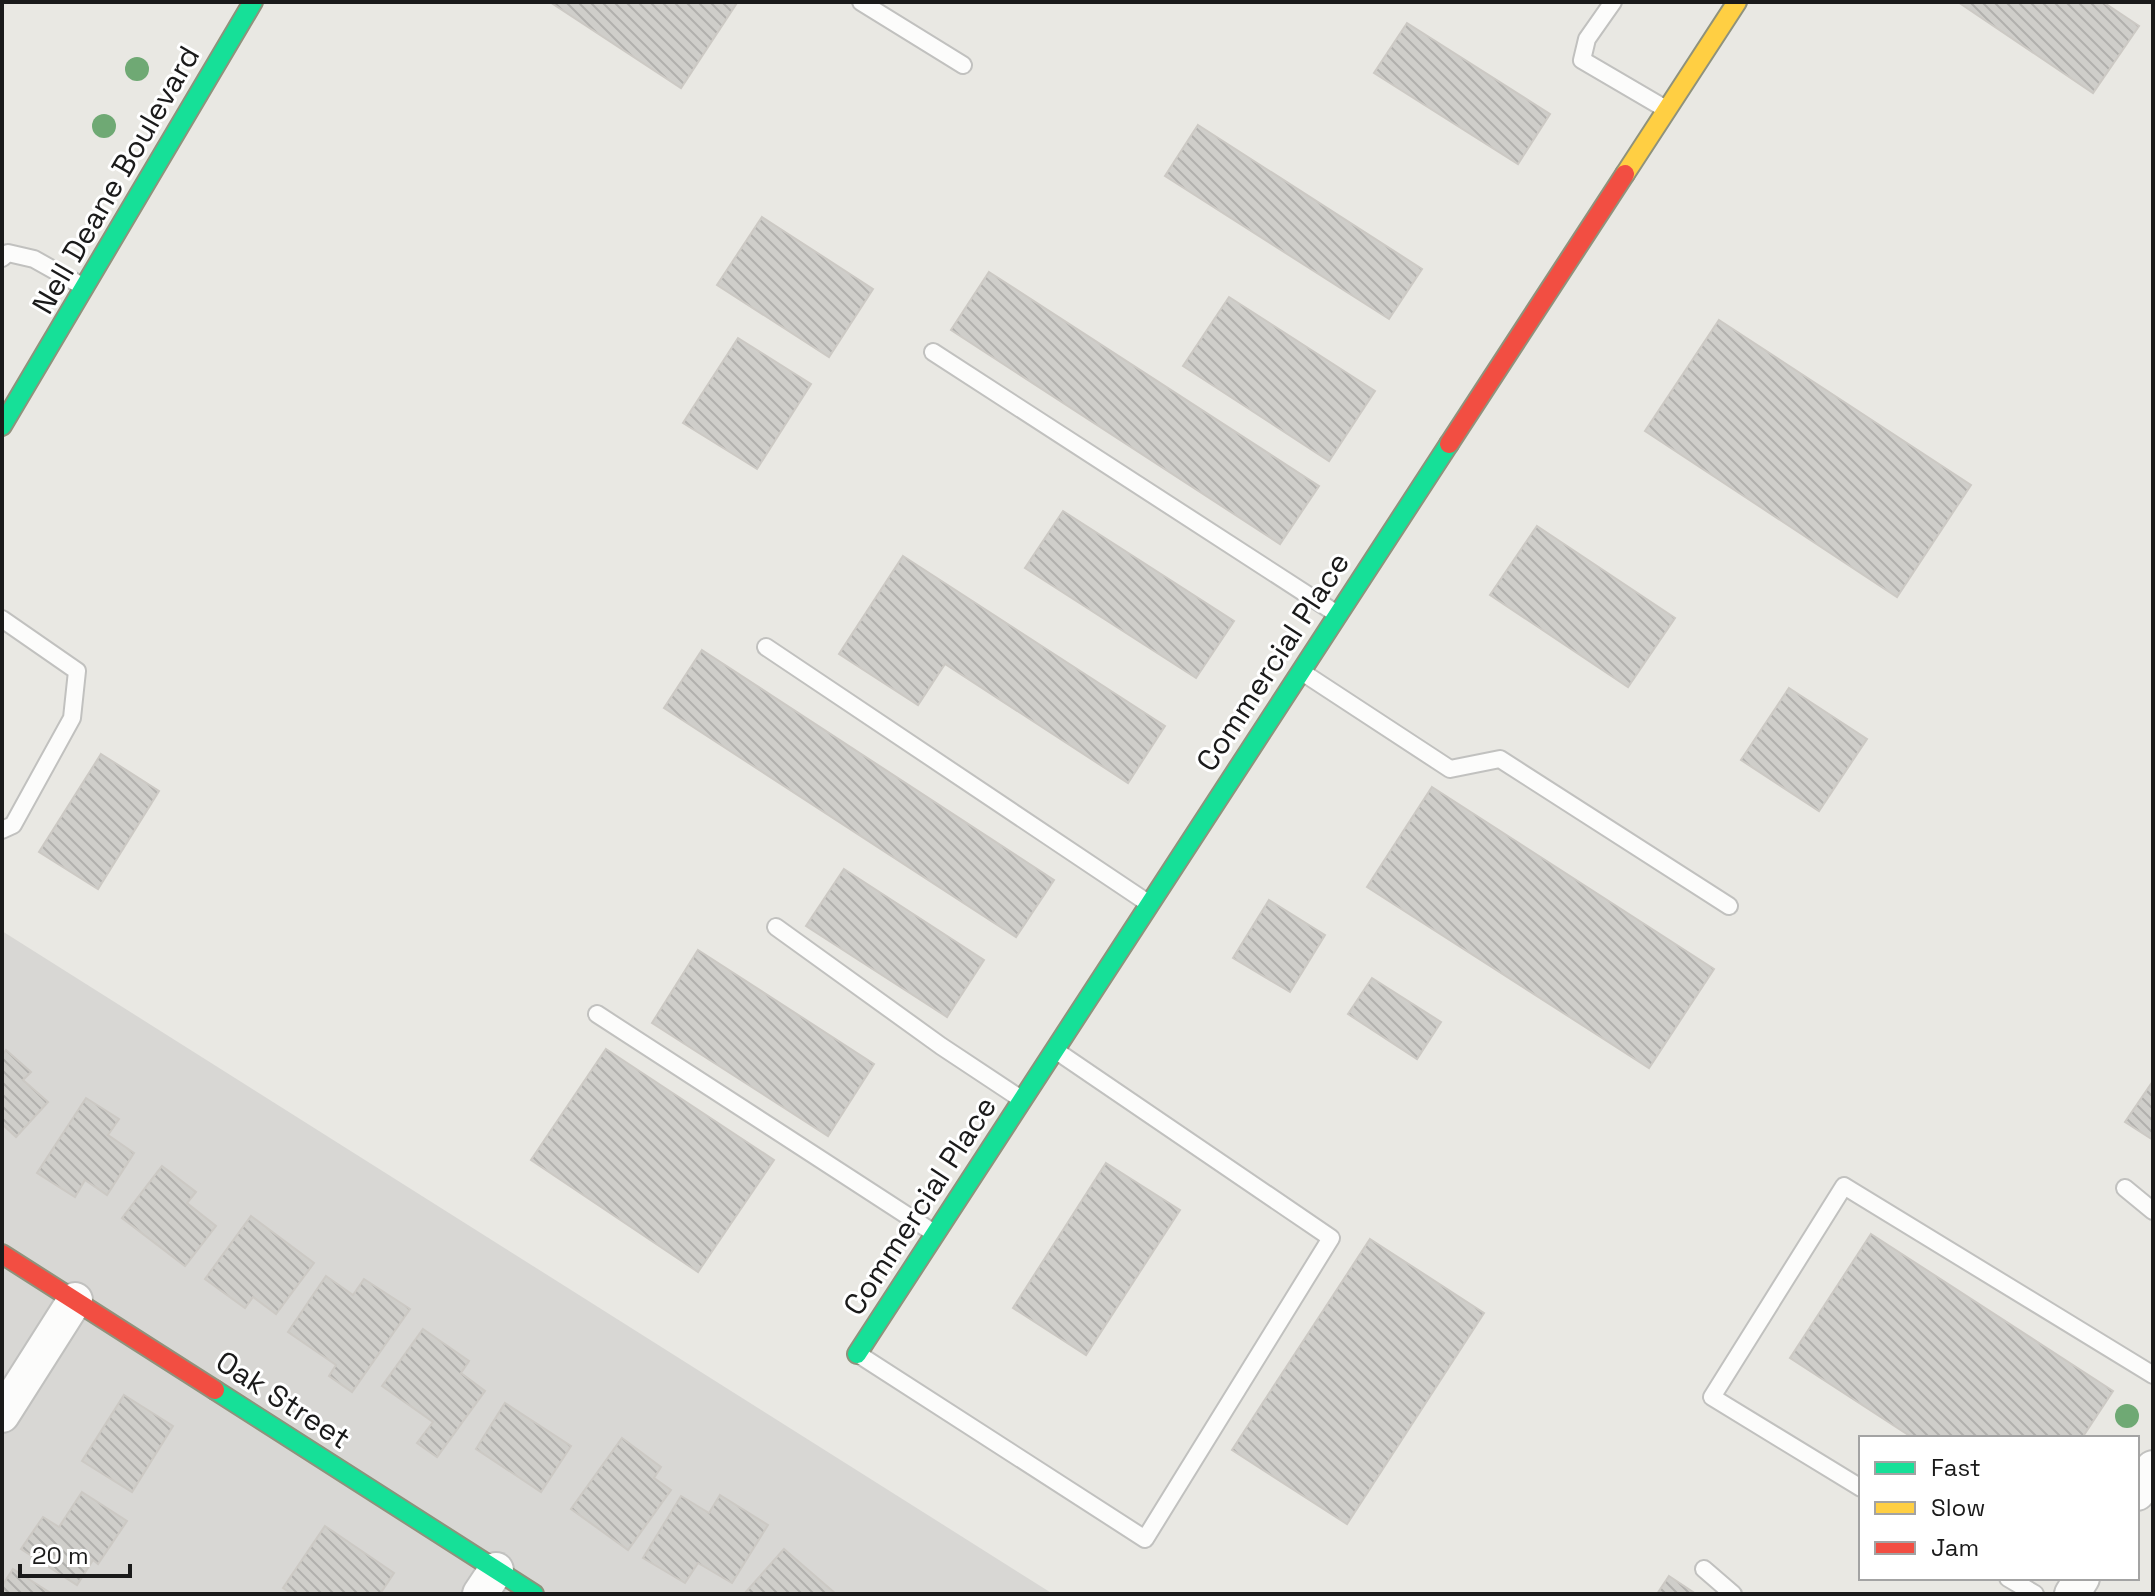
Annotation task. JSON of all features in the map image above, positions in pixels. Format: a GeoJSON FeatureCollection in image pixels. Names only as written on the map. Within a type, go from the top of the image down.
{"type":"FeatureCollection","features":[{"type":"Feature","properties":{"kind":"street","name":"Commercial Place"},"geometry":{"type":"LineString","coordinates":[[857,1354],[1737,2]]}},
{"type":"Feature","properties":{"kind":"street","name":"Nell Deane Boulevard"},"geometry":{"type":"LineString","coordinates":[[2,426],[86,288],[250,3]]}},
{"type":"Feature","properties":{"kind":"street","name":"Oak Street"},"geometry":{"type":"LineString","coordinates":[[2,1254],[75,1300],[488,1582],[534,1594]]}},
{"type":"Feature","properties":{"kind":"street"},"geometry":{"type":"LineString","coordinates":[[2,1415],[75,1300]]}},
{"type":"Feature","properties":{"kind":"street"},"geometry":{"type":"LineString","coordinates":[[2139,1490],[2153,1468]]}},
{"type":"Feature","properties":{"kind":"lane"},"geometry":{"type":"LineString","coordinates":[[861,2],[963,65]]}},
{"type":"Feature","properties":{"kind":"lane"},"geometry":{"type":"LineString","coordinates":[[1613,2],[1587,39],[1582,60],[1667,110]]}},
{"type":"Feature","properties":{"kind":"lane"},"geometry":{"type":"LineString","coordinates":[[2,258],[8,253],[34,259],[86,288]]}},
{"type":"Feature","properties":{"kind":"lane"},"geometry":{"type":"LineString","coordinates":[[933,352],[1338,615]]}},
{"type":"Feature","properties":{"kind":"lane"},"geometry":{"type":"LineString","coordinates":[[2,619],[77,671],[72,718],[13,825],[2,830]]}},
{"type":"Feature","properties":{"kind":"lane"},"geometry":{"type":"LineString","coordinates":[[766,647],[1150,903]]}},
{"type":"Feature","properties":{"kind":"lane"},"geometry":{"type":"LineString","coordinates":[[1301,671],[1450,769],[1500,759],[1729,906]]}},
{"type":"Feature","properties":{"kind":"lane"},"geometry":{"type":"LineString","coordinates":[[776,927],[941,1046],[1022,1100]]}},
{"type":"Feature","properties":{"kind":"lane"},"geometry":{"type":"LineString","coordinates":[[597,1014],[935,1234]]}},
{"type":"Feature","properties":{"kind":"lane"},"geometry":{"type":"LineString","coordinates":[[857,1354],[1145,1539],[1331,1238],[1055,1050]]}},
{"type":"Feature","properties":{"kind":"lane"},"geometry":{"type":"LineString","coordinates":[[1859,1487],[1712,1397],[1844,1186],[2153,1375]]}},
{"type":"Feature","properties":{"kind":"lane"},"geometry":{"type":"LineString","coordinates":[[2125,1188],[2153,1211]]}},
{"type":"Feature","properties":{"kind":"lane"},"geometry":{"type":"LineString","coordinates":[[1704,1569],[1733,1594]]}},
{"type":"Feature","properties":{"kind":"lane"},"geometry":{"type":"LineString","coordinates":[[2011,1580],[2035,1594]]}},
{"type":"Feature","properties":{"kind":"shaded area"},"geometry":{"type":"Polygon","coordinates":[[[2,931],[1053,1594],[2,1594],[2,931]]]}},
{"type":"Feature","properties":{"kind":"building"},"geometry":{"type":"Polygon","coordinates":[[[550,2],[736,2],[737,3],[681,88],[550,2]]]}},
{"type":"Feature","properties":{"kind":"building"},"geometry":{"type":"Polygon","coordinates":[[[1958,2],[2103,2],[2139,26],[2093,93],[1958,2]]]}},
{"type":"Feature","properties":{"kind":"building"},"geometry":{"type":"Polygon","coordinates":[[[1407,23],[1550,114],[1518,164],[1374,73],[1407,23]]]}},
{"type":"Feature","properties":{"kind":"building"},"geometry":{"type":"Polygon","coordinates":[[[1198,125],[1422,269],[1389,319],[1165,176],[1198,125]]]}},
{"type":"Feature","properties":{"kind":"building"},"geometry":{"type":"Polygon","coordinates":[[[762,217],[873,289],[829,357],[717,285],[762,217]]]}},
{"type":"Feature","properties":{"kind":"building"},"geometry":{"type":"Polygon","coordinates":[[[989,272],[1319,486],[1280,544],[951,330],[989,272]]]}},
{"type":"Feature","properties":{"kind":"building"},"geometry":{"type":"Polygon","coordinates":[[[1229,297],[1375,391],[1329,461],[1183,366],[1229,297]]]}},
{"type":"Feature","properties":{"kind":"building"},"geometry":{"type":"Polygon","coordinates":[[[1719,320],[1971,485],[1897,597],[1645,431],[1719,320]]]}},
{"type":"Feature","properties":{"kind":"building"},"geometry":{"type":"Polygon","coordinates":[[[738,338],[811,384],[757,469],[683,423],[738,338]]]}},
{"type":"Feature","properties":{"kind":"building"},"geometry":{"type":"Polygon","coordinates":[[[1063,511],[1234,621],[1196,678],[1025,568],[1063,511]]]}},
{"type":"Feature","properties":{"kind":"building"},"geometry":{"type":"Polygon","coordinates":[[[1537,526],[1675,618],[1628,687],[1490,595],[1537,526]]]}},
{"type":"Feature","properties":{"kind":"building"},"geometry":{"type":"Polygon","coordinates":[[[903,556],[1165,726],[1128,783],[945,664],[918,705],[839,654],[903,556]]]}},
{"type":"Feature","properties":{"kind":"building"},"geometry":{"type":"Polygon","coordinates":[[[702,650],[1054,880],[1016,937],[664,708],[702,650]]]}},
{"type":"Feature","properties":{"kind":"building"},"geometry":{"type":"Polygon","coordinates":[[[1789,688],[1867,739],[1819,811],[1741,760],[1789,688]]]}},
{"type":"Feature","properties":{"kind":"building"},"geometry":{"type":"Polygon","coordinates":[[[101,754],[159,791],[98,889],[39,852],[101,754]]]}},
{"type":"Feature","properties":{"kind":"building"},"geometry":{"type":"Polygon","coordinates":[[[1432,787],[1714,969],[1649,1068],[1367,887],[1432,787]]]}},
{"type":"Feature","properties":{"kind":"building"},"geometry":{"type":"Polygon","coordinates":[[[844,869],[984,960],[947,1017],[806,926],[844,869]]]}},
{"type":"Feature","properties":{"kind":"building"},"geometry":{"type":"Polygon","coordinates":[[[1269,900],[1325,935],[1290,992],[1233,958],[1269,900]]]}},
{"type":"Feature","properties":{"kind":"building"},"geometry":{"type":"Polygon","coordinates":[[[698,950],[874,1064],[828,1136],[652,1023],[698,950]]]}},
{"type":"Feature","properties":{"kind":"building"},"geometry":{"type":"Polygon","coordinates":[[[1372,978],[1441,1022],[1417,1059],[1348,1014],[1372,978]]]}},
{"type":"Feature","properties":{"kind":"building"},"geometry":{"type":"Polygon","coordinates":[[[606,1049],[774,1160],[698,1272],[531,1160],[606,1049]]]}},
{"type":"Feature","properties":{"kind":"building"},"geometry":{"type":"Polygon","coordinates":[[[6,1050],[31,1072],[23,1080],[48,1102],[16,1137],[2,1124],[2,1055],[6,1050]]]}},
{"type":"Feature","properties":{"kind":"building"},"geometry":{"type":"Polygon","coordinates":[[[2153,1081],[2153,1140],[2125,1122],[2153,1081]]]}},
{"type":"Feature","properties":{"kind":"building"},"geometry":{"type":"Polygon","coordinates":[[[86,1098],[119,1119],[108,1135],[134,1153],[107,1195],[85,1180],[75,1197],[37,1173],[86,1098]]]}},
{"type":"Feature","properties":{"kind":"building"},"geometry":{"type":"Polygon","coordinates":[[[1106,1163],[1180,1210],[1086,1355],[1013,1308],[1106,1163]]]}},
{"type":"Feature","properties":{"kind":"building"},"geometry":{"type":"Polygon","coordinates":[[[162,1166],[196,1192],[187,1203],[216,1226],[185,1266],[122,1218],[162,1166]]]}},
{"type":"Feature","properties":{"kind":"building"},"geometry":{"type":"Polygon","coordinates":[[[251,1216],[314,1263],[276,1314],[253,1297],[245,1308],[205,1279],[251,1216]]]}},
{"type":"Feature","properties":{"kind":"building"},"geometry":{"type":"Polygon","coordinates":[[[1871,1234],[2113,1391],[2083,1436],[1910,1436],[1790,1358],[1871,1234]]]}},
{"type":"Feature","properties":{"kind":"building"},"geometry":{"type":"Polygon","coordinates":[[[1370,1239],[1484,1313],[1347,1524],[1232,1450],[1370,1239]]]}},
{"type":"Feature","properties":{"kind":"building"},"geometry":{"type":"Polygon","coordinates":[[[326,1276],[353,1295],[364,1279],[410,1309],[352,1392],[329,1376],[336,1365],[288,1332],[326,1276]]]}},
{"type":"Feature","properties":{"kind":"building"},"geometry":{"type":"Polygon","coordinates":[[[423,1329],[469,1361],[461,1373],[485,1391],[437,1457],[417,1443],[433,1422],[382,1386],[423,1329]]]}},
{"type":"Feature","properties":{"kind":"building"},"geometry":{"type":"Polygon","coordinates":[[[124,1395],[173,1426],[132,1492],[82,1461],[124,1395]]]}},
{"type":"Feature","properties":{"kind":"building"},"geometry":{"type":"Polygon","coordinates":[[[505,1403],[571,1446],[541,1492],[476,1449],[505,1403]]]}},
{"type":"Feature","properties":{"kind":"building"},"geometry":{"type":"Polygon","coordinates":[[[622,1438],[661,1467],[654,1478],[671,1490],[628,1550],[571,1509],[622,1438]]]}},
{"type":"Feature","properties":{"kind":"building"},"geometry":{"type":"Polygon","coordinates":[[[82,1492],[127,1521],[98,1564],[93,1560],[77,1585],[21,1549],[43,1517],[59,1527],[82,1492]]]}},
{"type":"Feature","properties":{"kind":"building"},"geometry":{"type":"Polygon","coordinates":[[[720,1495],[768,1525],[732,1583],[698,1563],[685,1583],[643,1558],[681,1496],[709,1513],[720,1495]]]}},
{"type":"Feature","properties":{"kind":"building"},"geometry":{"type":"Polygon","coordinates":[[[325,1526],[394,1573],[380,1594],[292,1594],[283,1588],[325,1526]]]}},
{"type":"Feature","properties":{"kind":"building"},"geometry":{"type":"Polygon","coordinates":[[[784,1549],[836,1594],[744,1594],[784,1549]]]}},
{"type":"Feature","properties":{"kind":"building"},"geometry":{"type":"Polygon","coordinates":[[[13,1569],[52,1594],[2,1594],[2,1586],[13,1569]]]}},
{"type":"Feature","properties":{"kind":"building"},"geometry":{"type":"Polygon","coordinates":[[[1669,1576],[1696,1594],[1657,1594],[1669,1576]]]}},
{"type":"Feature","properties":{"kind":"traffic: fast"},"geometry":{"type":"LineString","coordinates":[[2,426],[253,2]]}},
{"type":"Feature","properties":{"kind":"traffic: fast"},"geometry":{"type":"LineString","coordinates":[[857,1354],[1449,444]]}},
{"type":"Feature","properties":{"kind":"traffic: fast"},"geometry":{"type":"LineString","coordinates":[[215,1390],[534,1594]]}},
{"type":"Feature","properties":{"kind":"traffic: slow"},"geometry":{"type":"LineString","coordinates":[[1625,174],[1737,2]]}},
{"type":"Feature","properties":{"kind":"traffic: jam"},"geometry":{"type":"LineString","coordinates":[[1449,444],[1625,174]]}},
{"type":"Feature","properties":{"kind":"traffic: jam"},"geometry":{"type":"LineString","coordinates":[[2,1254],[215,1390]]}}]}
